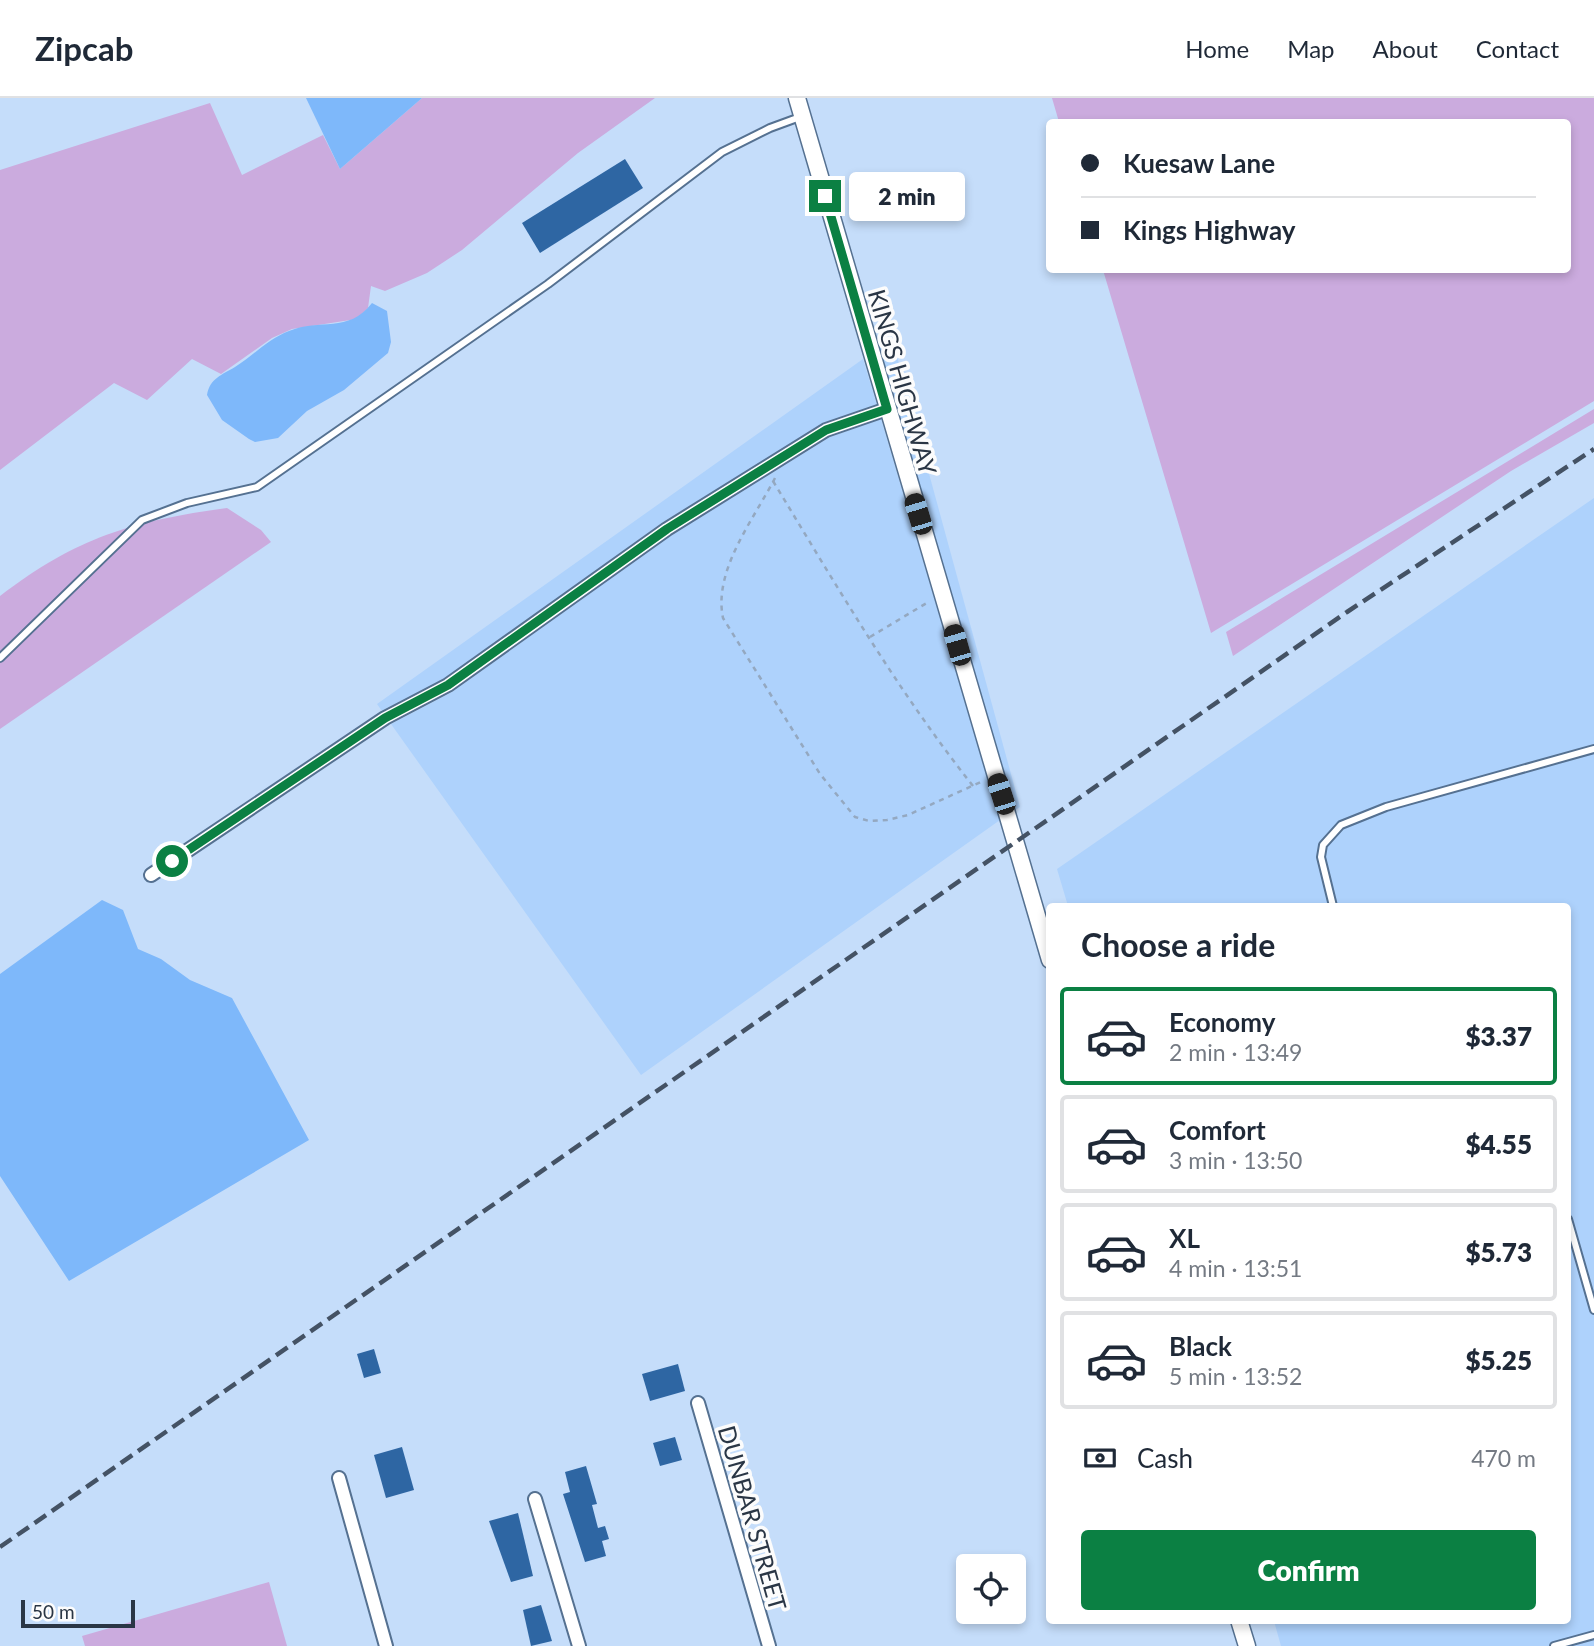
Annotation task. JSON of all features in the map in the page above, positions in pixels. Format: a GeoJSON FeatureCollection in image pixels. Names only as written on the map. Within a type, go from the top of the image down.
{"type":"FeatureCollection","features":[{"type":"Feature","properties":{"kind":"street","name":"KINGS HIGHWAY"},"geometry":{"type":"LineString","coordinates":[[797,98],[1046,947]]}},
{"type":"Feature","properties":{"kind":"street"},"geometry":{"type":"LineString","coordinates":[[151,875],[385,718],[448,685],[667,529],[826,430],[887,409]]}},
{"type":"Feature","properties":{"kind":"street","name":"DUNBAR STREET"},"geometry":{"type":"LineString","coordinates":[[698,1403],[769,1646]]}},
{"type":"Feature","properties":{"kind":"street"},"geometry":{"type":"LineString","coordinates":[[339,1478],[386,1646]]}},
{"type":"Feature","properties":{"kind":"street"},"geometry":{"type":"LineString","coordinates":[[535,1499],[579,1646]]}},
{"type":"Feature","properties":{"kind":"street"},"geometry":{"type":"LineString","coordinates":[[1240,1624],[1247,1646]]}},
{"type":"Feature","properties":{"kind":"lane"},"geometry":{"type":"LineString","coordinates":[[0,658],[142,520],[187,503],[257,487],[548,284],[722,152],[770,128],[802,116]]}},
{"type":"Feature","properties":{"kind":"lane"},"geometry":{"type":"LineString","coordinates":[[1332,903],[1321,857],[1323,845],[1341,824],[1386,807],[1594,749]]}},
{"type":"Feature","properties":{"kind":"lane"},"geometry":{"type":"LineString","coordinates":[[1571,1230],[1594,1310]]}},
{"type":"Feature","properties":{"kind":"lane"},"geometry":{"type":"LineString","coordinates":[[1554,1646],[1594,1635]]}},
{"type":"Feature","properties":{"kind":"path"},"geometry":{"type":"LineString","coordinates":[[787,454],[728,568],[721,588],[720,606],[723,618],[820,774],[855,817],[869,821],[908,815],[995,775]]}},
{"type":"Feature","properties":{"kind":"path"},"geometry":{"type":"LineString","coordinates":[[773,481],[868,638],[941,746],[973,786]]}},
{"type":"Feature","properties":{"kind":"path"},"geometry":{"type":"LineString","coordinates":[[868,638],[942,594]]}},
{"type":"Feature","properties":{"kind":"shaded area"},"geometry":{"type":"Polygon","coordinates":[[[306,98],[422,98],[340,169],[306,98]]]}},
{"type":"Feature","properties":{"kind":"shaded area"},"geometry":{"type":"Polygon","coordinates":[[[422,98],[655,98],[578,153],[462,250],[427,273],[385,291],[371,286],[368,308],[357,319],[292,329],[272,338],[221,374],[192,359],[147,400],[114,383],[0,470],[0,170],[210,103],[242,175],[323,135],[340,169],[422,98]]]}},
{"type":"Feature","properties":{"kind":"shaded area"},"geometry":{"type":"Polygon","coordinates":[[[1052,98],[1594,98],[1594,401],[1211,633],[1104,273],[1571,273],[1571,119],[1058,119],[1052,98]]]}},
{"type":"Feature","properties":{"kind":"shaded area"},"geometry":{"type":"Polygon","coordinates":[[[372,303],[387,311],[391,342],[388,353],[344,390],[307,411],[278,438],[255,442],[222,420],[207,395],[217,378],[281,334],[300,327],[353,319],[372,303]]]}},
{"type":"Feature","properties":{"kind":"shaded area"},"geometry":{"type":"Polygon","coordinates":[[[892,338],[1020,807],[1015,810],[878,348],[892,338]]]}},
{"type":"Feature","properties":{"kind":"shaded area"},"geometry":{"type":"Polygon","coordinates":[[[863,359],[877,405],[822,424],[662,523],[444,679],[382,711],[377,704],[863,359]]]}},
{"type":"Feature","properties":{"kind":"shaded area"},"geometry":{"type":"Polygon","coordinates":[[[1594,409],[1594,423],[1511,471],[1233,656],[1226,632],[1594,409]]]}},
{"type":"Feature","properties":{"kind":"shaded area"},"geometry":{"type":"Polygon","coordinates":[[[881,419],[1000,820],[641,1075],[391,724],[452,692],[672,535],[830,437],[881,419]]]}},
{"type":"Feature","properties":{"kind":"shaded area"},"geometry":{"type":"Polygon","coordinates":[[[1594,498],[1594,1646],[1281,1646],[1275,1624],[1571,1624],[1571,903],[1067,903],[1057,869],[1594,498]]]}},
{"type":"Feature","properties":{"kind":"shaded area"},"geometry":{"type":"Polygon","coordinates":[[[227,508],[261,530],[271,542],[0,729],[0,596],[55,559],[107,535],[162,519],[227,508]]]}},
{"type":"Feature","properties":{"kind":"shaded area"},"geometry":{"type":"Polygon","coordinates":[[[102,900],[123,910],[138,949],[161,959],[190,980],[232,998],[309,1140],[69,1281],[0,1176],[0,974],[102,900]]]}},
{"type":"Feature","properties":{"kind":"shaded area"},"geometry":{"type":"Polygon","coordinates":[[[269,1582],[287,1646],[85,1646],[82,1636],[269,1582]]]}},
{"type":"Feature","properties":{"kind":"building"},"geometry":{"type":"Polygon","coordinates":[[[625,159],[643,188],[540,253],[522,223],[625,159]]]}},
{"type":"Feature","properties":{"kind":"building"},"geometry":{"type":"Polygon","coordinates":[[[374,1349],[381,1373],[364,1378],[357,1354],[374,1349]]]}},
{"type":"Feature","properties":{"kind":"building"},"geometry":{"type":"Polygon","coordinates":[[[678,1364],[685,1391],[650,1401],[642,1374],[678,1364]]]}},
{"type":"Feature","properties":{"kind":"building"},"geometry":{"type":"Polygon","coordinates":[[[675,1437],[682,1460],[660,1466],[653,1443],[675,1437]]]}},
{"type":"Feature","properties":{"kind":"building"},"geometry":{"type":"Polygon","coordinates":[[[402,1447],[414,1490],[386,1498],[374,1455],[402,1447]]]}},
{"type":"Feature","properties":{"kind":"building"},"geometry":{"type":"Polygon","coordinates":[[[586,1466],[597,1504],[592,1505],[598,1528],[605,1526],[609,1539],[602,1541],[606,1556],[585,1562],[563,1494],[570,1492],[565,1472],[586,1466]]]}},
{"type":"Feature","properties":{"kind":"building"},"geometry":{"type":"Polygon","coordinates":[[[518,1513],[533,1576],[511,1582],[489,1521],[518,1513]]]}},
{"type":"Feature","properties":{"kind":"building"},"geometry":{"type":"Polygon","coordinates":[[[541,1605],[552,1641],[531,1646],[523,1610],[541,1605]]]}},
{"type":"Feature","properties":{"kind":"railway"},"geometry":{"type":"LineString","coordinates":[[0,1547],[1347,612],[1594,449]]}},
{"type":"Feature","properties":{"kind":"route"},"geometry":{"type":"LineString","coordinates":[[172,861],[385,718],[448,685],[667,529],[826,430],[887,409],[825,196]]}}]}
